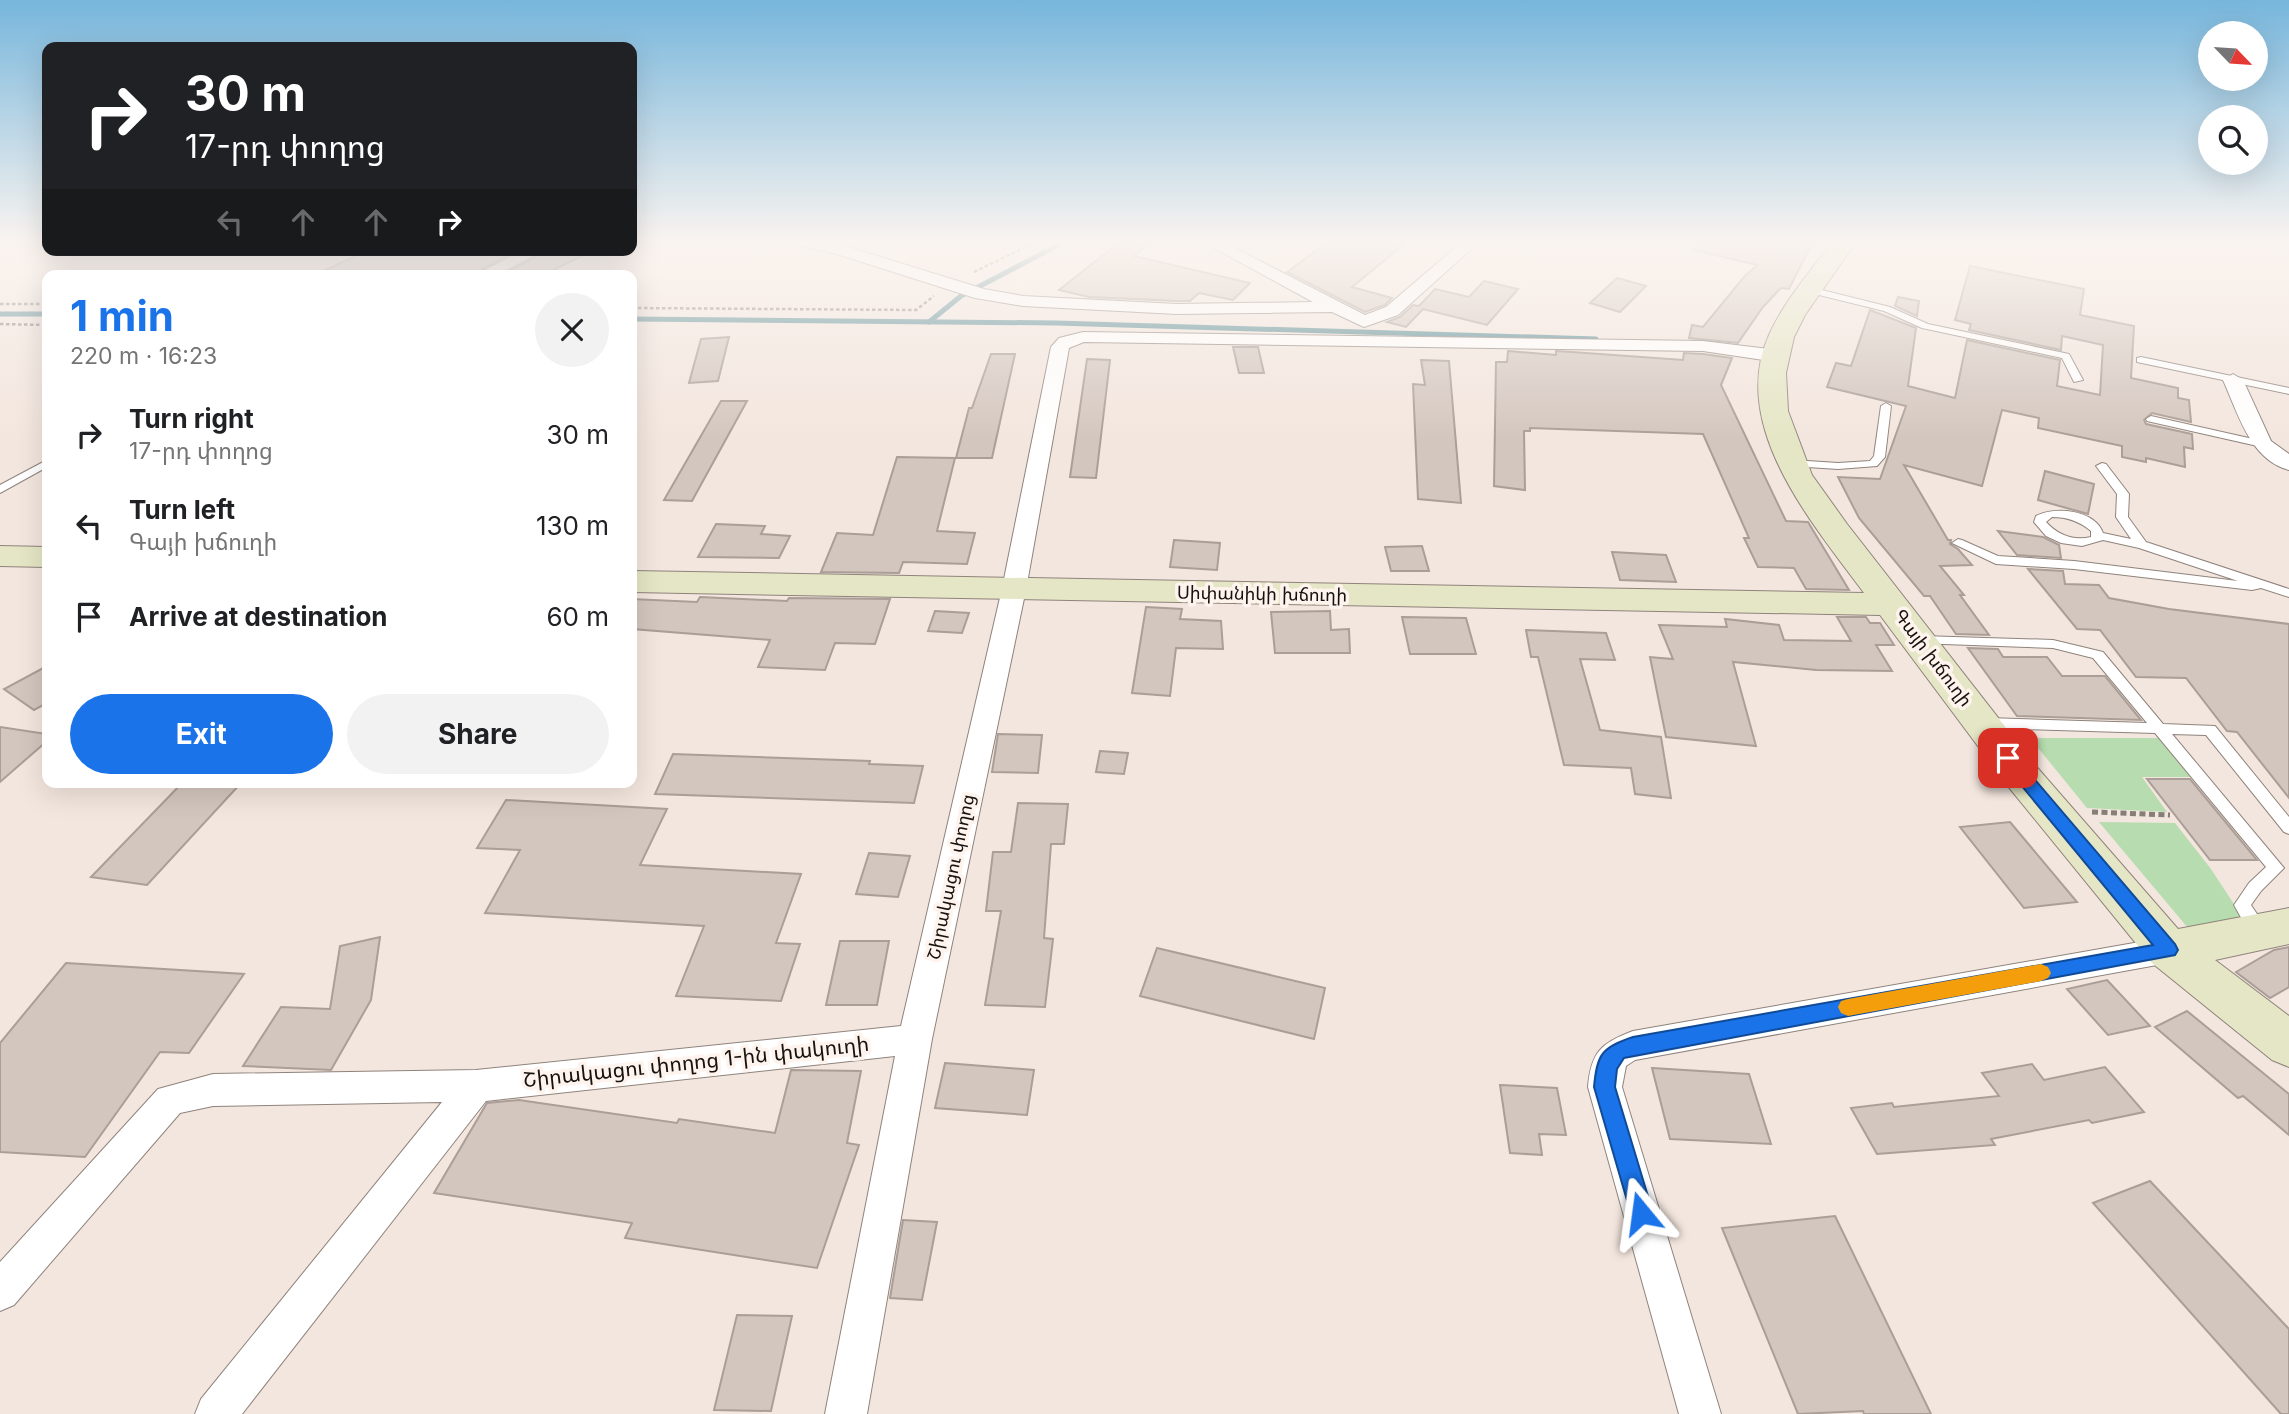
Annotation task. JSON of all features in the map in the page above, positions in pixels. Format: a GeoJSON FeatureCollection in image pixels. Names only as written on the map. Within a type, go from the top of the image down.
{"type":"FeatureCollection","features":[{"type":"Feature","properties":{"kind":"main road","name":"Գայի խճուղի"},"geometry":{"type":"LineString","coordinates":[[1799,308],[1787,326],[1777,356],[1771,392],[1774,411],[1797,475],[1835,531],[2028,785],[2168,950],[2289,1045]]}},
{"type":"Feature","properties":{"kind":"main road"},"geometry":{"type":"LineString","coordinates":[[0,556],[42,557]]}},
{"type":"Feature","properties":{"kind":"main road","name":"Սիփանիկի խճուղի"},"geometry":{"type":"LineString","coordinates":[[637,582],[1892,604]]}},
{"type":"Feature","properties":{"kind":"main road"},"geometry":{"type":"LineString","coordinates":[[2168,950],[2275,929]]}},
{"type":"Feature","properties":{"kind":"street"},"geometry":{"type":"LineString","coordinates":[[1157,308],[1256,308]]}},
{"type":"Feature","properties":{"kind":"street"},"geometry":{"type":"LineString","coordinates":[[1334,308],[1366,331],[1703,346],[1777,356]]}},
{"type":"Feature","properties":{"kind":"street"},"geometry":{"type":"LineString","coordinates":[[1366,331],[1397,308]]}},
{"type":"Feature","properties":{"kind":"street","name":"Շիրակացու փողոց"},"geometry":{"type":"LineString","coordinates":[[845,1414],[915,1039],[1014,589],[1060,347],[1065,342],[1083,337],[1366,331]]}},
{"type":"Feature","properties":{"kind":"street"},"geometry":{"type":"LineString","coordinates":[[2233,380],[2262,444],[2289,464]]}},
{"type":"Feature","properties":{"kind":"street"},"geometry":{"type":"LineString","coordinates":[[1700,1414],[1605,1087],[1606,1067],[1616,1051],[2168,950]]}},
{"type":"Feature","properties":{"kind":"street","name":"Շիրակացու փողոց 1-ին փակուղի"},"geometry":{"type":"LineString","coordinates":[[0,1291],[170,1100],[213,1090],[476,1086],[915,1039]]}},
{"type":"Feature","properties":{"kind":"street"},"geometry":{"type":"LineString","coordinates":[[216,1414],[476,1086]]}},
{"type":"Feature","properties":{"kind":"lane"},"geometry":{"type":"LineString","coordinates":[[1883,308],[1926,326],[2066,356],[2078,380]]}},
{"type":"Feature","properties":{"kind":"lane"},"geometry":{"type":"LineString","coordinates":[[2141,360],[2289,391]]}},
{"type":"Feature","properties":{"kind":"lane"},"geometry":{"type":"LineString","coordinates":[[1792,463],[1838,466],[1873,464],[1879,457],[1886,406]]}},
{"type":"Feature","properties":{"kind":"lane"},"geometry":{"type":"LineString","coordinates":[[2151,419],[2262,444]]}},
{"type":"Feature","properties":{"kind":"lane"},"geometry":{"type":"LineString","coordinates":[[0,489],[42,466]]}},
{"type":"Feature","properties":{"kind":"lane"},"geometry":{"type":"LineString","coordinates":[[2102,466],[2123,494],[2119,510],[2123,523],[2142,545]]}},
{"type":"Feature","properties":{"kind":"lane"},"geometry":{"type":"LineString","coordinates":[[2098,535],[2142,545],[2289,593]]}},
{"type":"Feature","properties":{"kind":"lane"},"geometry":{"type":"LineString","coordinates":[[1958,543],[1996,560],[2074,565],[2252,586],[2262,584]]}},
{"type":"Feature","properties":{"kind":"lane"},"geometry":{"type":"LineString","coordinates":[[1920,640],[2053,644],[2098,655],[2276,868],[2255,887],[2242,905],[2275,929]]}},
{"type":"Feature","properties":{"kind":"lane"},"geometry":{"type":"LineString","coordinates":[[1982,723],[2210,730],[2289,828]]}},
{"type":"Feature","properties":{"kind":"path"},"geometry":{"type":"LineString","coordinates":[[637,308],[919,308]]}},
{"type":"Feature","properties":{"kind":"path"},"geometry":{"type":"LineString","coordinates":[[0,324],[42,325]]}},
{"type":"Feature","properties":{"kind":"path"},"geometry":{"type":"LineString","coordinates":[[2081,812],[2170,816]]}},
{"type":"Feature","properties":{"kind":"green space"},"geometry":{"type":"Polygon","coordinates":[[[2030,738],[2161,738],[2193,777],[2142,777],[2167,812],[2087,808],[2030,738]]]}},
{"type":"Feature","properties":{"kind":"green space"},"geometry":{"type":"Polygon","coordinates":[[[2099,822],[2175,823],[2211,869],[2243,918],[2188,928],[2099,822]]]}},
{"type":"Feature","properties":{"kind":"building"},"geometry":{"type":"Polygon","coordinates":[[[1357,308],[1376,308],[1365,312],[1357,308]]]}},
{"type":"Feature","properties":{"kind":"building"},"geometry":{"type":"Polygon","coordinates":[[[1410,308],[1502,308],[1487,325],[1423,309],[1406,327],[1387,322],[1400,317],[1410,308]]]}},
{"type":"Feature","properties":{"kind":"building"},"geometry":{"type":"Polygon","coordinates":[[[1607,308],[1624,308],[1620,312],[1607,308]]]}},
{"type":"Feature","properties":{"kind":"building"},"geometry":{"type":"Polygon","coordinates":[[[1719,308],[1762,308],[1738,343],[1689,338],[1692,325],[1703,327],[1719,308]]]}},
{"type":"Feature","properties":{"kind":"building"},"geometry":{"type":"Polygon","coordinates":[[[1899,308],[1918,308],[1917,316],[1899,308]]]}},
{"type":"Feature","properties":{"kind":"building"},"geometry":{"type":"Polygon","coordinates":[[[1958,308],[2081,308],[2080,315],[2134,326],[2131,378],[2178,388],[2178,398],[2189,400],[2191,422],[2152,413],[2144,420],[2146,424],[2192,434],[2193,449],[2184,447],[2185,467],[2146,458],[2146,462],[2122,457],[2122,446],[2038,428],[2039,418],[2002,410],[1982,486],[1904,465],[1948,540],[1951,540],[1950,544],[1972,565],[1940,566],[1964,595],[1960,595],[1989,635],[1956,634],[1930,596],[1924,596],[1859,518],[1838,477],[1880,479],[1906,406],[1827,387],[1836,363],[1851,366],[1870,310],[1916,328],[1908,386],[1955,398],[1967,340],[2060,360],[2057,386],[2100,395],[2103,345],[2062,336],[2061,350],[1969,330],[1971,324],[1955,320],[1958,308]]]}},
{"type":"Feature","properties":{"kind":"building"},"geometry":{"type":"Polygon","coordinates":[[[729,337],[718,381],[689,383],[701,339],[729,337]]]}},
{"type":"Feature","properties":{"kind":"building"},"geometry":{"type":"Polygon","coordinates":[[[1233,347],[1258,347],[1264,373],[1239,373],[1233,347]]]}},
{"type":"Feature","properties":{"kind":"building"},"geometry":{"type":"Polygon","coordinates":[[[1508,351],[1556,355],[1556,351],[1683,360],[1684,353],[1732,358],[1721,385],[1786,521],[1808,522],[1849,590],[1806,589],[1794,568],[1758,567],[1744,538],[1749,538],[1703,434],[1530,428],[1530,431],[1524,431],[1525,490],[1494,486],[1496,362],[1507,362],[1508,351]]]}},
{"type":"Feature","properties":{"kind":"building"},"geometry":{"type":"Polygon","coordinates":[[[991,354],[1015,354],[992,458],[956,458],[969,408],[972,408],[991,354]]]}},
{"type":"Feature","properties":{"kind":"building"},"geometry":{"type":"Polygon","coordinates":[[[1087,359],[1110,360],[1096,478],[1070,477],[1087,359]]]}},
{"type":"Feature","properties":{"kind":"building"},"geometry":{"type":"Polygon","coordinates":[[[1421,360],[1449,361],[1461,503],[1418,499],[1413,384],[1425,385],[1421,360]]]}},
{"type":"Feature","properties":{"kind":"building"},"geometry":{"type":"Polygon","coordinates":[[[721,401],[747,401],[692,501],[664,500],[721,401]]]}},
{"type":"Feature","properties":{"kind":"building"},"geometry":{"type":"Polygon","coordinates":[[[897,457],[955,458],[937,531],[975,533],[967,564],[903,562],[899,573],[821,572],[837,533],[873,535],[897,457]]]}},
{"type":"Feature","properties":{"kind":"building"},"geometry":{"type":"Polygon","coordinates":[[[2045,471],[2094,484],[2088,514],[2038,500],[2045,471]]]}},
{"type":"Feature","properties":{"kind":"building"},"geometry":{"type":"Polygon","coordinates":[[[716,524],[765,526],[761,534],[790,536],[779,558],[698,557],[716,524]]]}},
{"type":"Feature","properties":{"kind":"building"},"geometry":{"type":"Polygon","coordinates":[[[1998,531],[2043,537],[2059,545],[2061,558],[2017,555],[1998,531]]]}},
{"type":"Feature","properties":{"kind":"building"},"geometry":{"type":"Polygon","coordinates":[[[1174,540],[1220,543],[1217,570],[1170,567],[1174,540]]]}},
{"type":"Feature","properties":{"kind":"building"},"geometry":{"type":"Polygon","coordinates":[[[1422,546],[1429,571],[1391,571],[1385,547],[1422,546]]]}},
{"type":"Feature","properties":{"kind":"building"},"geometry":{"type":"Polygon","coordinates":[[[1612,552],[1666,555],[1676,582],[1620,580],[1612,552]]]}},
{"type":"Feature","properties":{"kind":"building"},"geometry":{"type":"Polygon","coordinates":[[[2028,569],[2063,571],[2065,584],[2099,585],[2109,598],[2169,609],[2289,624],[2289,798],[2237,732],[2227,731],[2186,678],[2136,677],[2100,630],[2077,629],[2028,569]]]}},
{"type":"Feature","properties":{"kind":"building"},"geometry":{"type":"Polygon","coordinates":[[[700,597],[787,601],[789,598],[890,599],[875,644],[835,643],[825,670],[758,667],[770,640],[637,629],[637,599],[697,602],[700,597]]]}},
{"type":"Feature","properties":{"kind":"building"},"geometry":{"type":"Polygon","coordinates":[[[1146,607],[1182,609],[1180,619],[1221,621],[1223,649],[1176,648],[1170,696],[1132,693],[1146,607]]]}},
{"type":"Feature","properties":{"kind":"building"},"geometry":{"type":"Polygon","coordinates":[[[935,611],[969,613],[962,633],[928,631],[935,611]]]}},
{"type":"Feature","properties":{"kind":"building"},"geometry":{"type":"Polygon","coordinates":[[[1330,611],[1331,630],[1349,629],[1350,653],[1275,653],[1271,612],[1330,611]]]}},
{"type":"Feature","properties":{"kind":"building"},"geometry":{"type":"Polygon","coordinates":[[[1402,617],[1466,618],[1476,654],[1410,654],[1402,617]]]}},
{"type":"Feature","properties":{"kind":"building"},"geometry":{"type":"Polygon","coordinates":[[[1837,617],[1866,617],[1870,623],[1880,623],[1894,645],[1876,645],[1892,671],[1816,670],[1733,662],[1756,746],[1666,737],[1650,657],[1673,659],[1659,625],[1727,627],[1725,619],[1779,625],[1784,640],[1851,641],[1837,617]]]}},
{"type":"Feature","properties":{"kind":"building"},"geometry":{"type":"Polygon","coordinates":[[[1526,630],[1606,633],[1615,660],[1580,659],[1600,730],[1661,737],[1671,798],[1635,794],[1631,768],[1564,765],[1538,657],[1531,657],[1526,630]]]}},
{"type":"Feature","properties":{"kind":"building"},"geometry":{"type":"Polygon","coordinates":[[[1968,648],[1998,649],[2003,657],[2047,657],[2062,676],[2105,676],[2141,720],[2017,716],[1968,648]]]}},
{"type":"Feature","properties":{"kind":"building"},"geometry":{"type":"Polygon","coordinates":[[[42,669],[42,706],[34,710],[4,689],[42,669]]]}},
{"type":"Feature","properties":{"kind":"building"},"geometry":{"type":"Polygon","coordinates":[[[0,727],[42,733],[42,745],[0,782],[0,727]]]}},
{"type":"Feature","properties":{"kind":"building"},"geometry":{"type":"Polygon","coordinates":[[[998,734],[1042,735],[1038,773],[992,772],[998,734]]]}},
{"type":"Feature","properties":{"kind":"building"},"geometry":{"type":"Polygon","coordinates":[[[1100,751],[1128,753],[1124,774],[1096,772],[1100,751]]]}},
{"type":"Feature","properties":{"kind":"building"},"geometry":{"type":"Polygon","coordinates":[[[673,754],[870,761],[869,764],[923,766],[914,803],[655,794],[673,754]]]}},
{"type":"Feature","properties":{"kind":"building"},"geometry":{"type":"Polygon","coordinates":[[[2147,779],[2190,779],[2257,860],[2210,860],[2147,779]]]}},
{"type":"Feature","properties":{"kind":"building"},"geometry":{"type":"Polygon","coordinates":[[[177,788],[236,788],[147,885],[91,877],[177,788]]]}},
{"type":"Feature","properties":{"kind":"building"},"geometry":{"type":"Polygon","coordinates":[[[506,800],[667,809],[640,865],[801,874],[776,943],[800,944],[781,1001],[676,996],[704,926],[485,913],[520,850],[477,848],[506,800]]]}},
{"type":"Feature","properties":{"kind":"building"},"geometry":{"type":"Polygon","coordinates":[[[1018,803],[1068,804],[1064,844],[1051,844],[1044,938],[1053,939],[1045,1007],[985,1005],[1001,911],[986,911],[993,852],[1011,852],[1018,803]]]}},
{"type":"Feature","properties":{"kind":"building"},"geometry":{"type":"Polygon","coordinates":[[[2010,822],[2077,902],[2024,908],[1960,827],[2010,822]]]}},
{"type":"Feature","properties":{"kind":"building"},"geometry":{"type":"Polygon","coordinates":[[[869,853],[910,856],[898,897],[856,894],[869,853]]]}},
{"type":"Feature","properties":{"kind":"building"},"geometry":{"type":"Polygon","coordinates":[[[380,937],[371,1000],[331,1070],[243,1066],[281,1007],[330,1009],[340,946],[380,937]]]}},
{"type":"Feature","properties":{"kind":"building"},"geometry":{"type":"Polygon","coordinates":[[[840,941],[889,941],[877,1005],[826,1005],[840,941]]]}},
{"type":"Feature","properties":{"kind":"building"},"geometry":{"type":"Polygon","coordinates":[[[2289,947],[2289,987],[2270,998],[2236,972],[2274,950],[2289,947]]]}},
{"type":"Feature","properties":{"kind":"building"},"geometry":{"type":"Polygon","coordinates":[[[1157,948],[1325,988],[1314,1039],[1140,996],[1157,948]]]}},
{"type":"Feature","properties":{"kind":"building"},"geometry":{"type":"Polygon","coordinates":[[[66,963],[244,974],[189,1053],[160,1052],[85,1157],[0,1152],[0,1043],[66,963]]]}},
{"type":"Feature","properties":{"kind":"building"},"geometry":{"type":"Polygon","coordinates":[[[2107,980],[2150,1026],[2108,1035],[2067,989],[2107,980]]]}},
{"type":"Feature","properties":{"kind":"building"},"geometry":{"type":"Polygon","coordinates":[[[2187,1011],[2289,1094],[2289,1135],[2243,1096],[2238,1098],[2155,1027],[2187,1011]]]}},
{"type":"Feature","properties":{"kind":"building"},"geometry":{"type":"Polygon","coordinates":[[[945,1063],[1034,1070],[1027,1115],[935,1108],[945,1063]]]}},
{"type":"Feature","properties":{"kind":"building"},"geometry":{"type":"Polygon","coordinates":[[[2032,1064],[2044,1080],[2105,1067],[2144,1112],[1991,1139],[1995,1145],[1877,1154],[1851,1108],[1892,1103],[1894,1107],[1999,1096],[1982,1073],[2032,1064]]]}},
{"type":"Feature","properties":{"kind":"building"},"geometry":{"type":"Polygon","coordinates":[[[1652,1068],[1749,1074],[1771,1144],[1670,1139],[1652,1068]]]}},
{"type":"Feature","properties":{"kind":"building"},"geometry":{"type":"Polygon","coordinates":[[[791,1070],[861,1071],[847,1143],[859,1145],[817,1268],[625,1238],[632,1223],[434,1193],[487,1103],[519,1100],[677,1123],[679,1119],[775,1133],[791,1070]]]}},
{"type":"Feature","properties":{"kind":"building"},"geometry":{"type":"Polygon","coordinates":[[[1500,1085],[1557,1088],[1566,1135],[1539,1134],[1542,1155],[1510,1153],[1500,1085]]]}},
{"type":"Feature","properties":{"kind":"building"},"geometry":{"type":"Polygon","coordinates":[[[2150,1181],[2289,1329],[2289,1414],[2281,1414],[2093,1203],[2150,1181]]]}},
{"type":"Feature","properties":{"kind":"building"},"geometry":{"type":"Polygon","coordinates":[[[1835,1216],[1931,1414],[1864,1414],[1863,1411],[1798,1414],[1722,1228],[1835,1216]]]}},
{"type":"Feature","properties":{"kind":"building"},"geometry":{"type":"Polygon","coordinates":[[[903,1220],[937,1222],[922,1300],[890,1298],[903,1220]]]}},
{"type":"Feature","properties":{"kind":"building"},"geometry":{"type":"Polygon","coordinates":[[[737,1315],[792,1316],[771,1411],[714,1410],[737,1315]]]}},
{"type":"Feature","properties":{"kind":"waterway"},"geometry":{"type":"LineString","coordinates":[[929,322],[946,308]]}},
{"type":"Feature","properties":{"kind":"waterway"},"geometry":{"type":"LineString","coordinates":[[0,314],[42,314]]}},
{"type":"Feature","properties":{"kind":"waterway"},"geometry":{"type":"LineString","coordinates":[[637,319],[929,322]]}},
{"type":"Feature","properties":{"kind":"waterway"},"geometry":{"type":"LineString","coordinates":[[929,322],[1596,339]]}},
{"type":"Feature","properties":{"kind":"slow traffic"},"geometry":{"type":"LineString","coordinates":[[1848,1007],[2041,973]]}},
{"type":"Feature","properties":{"kind":"route"},"geometry":{"type":"LineString","coordinates":[[1641,1213],[1605,1087],[1606,1067],[1616,1051],[2168,950],[2008,758]]}}]}
